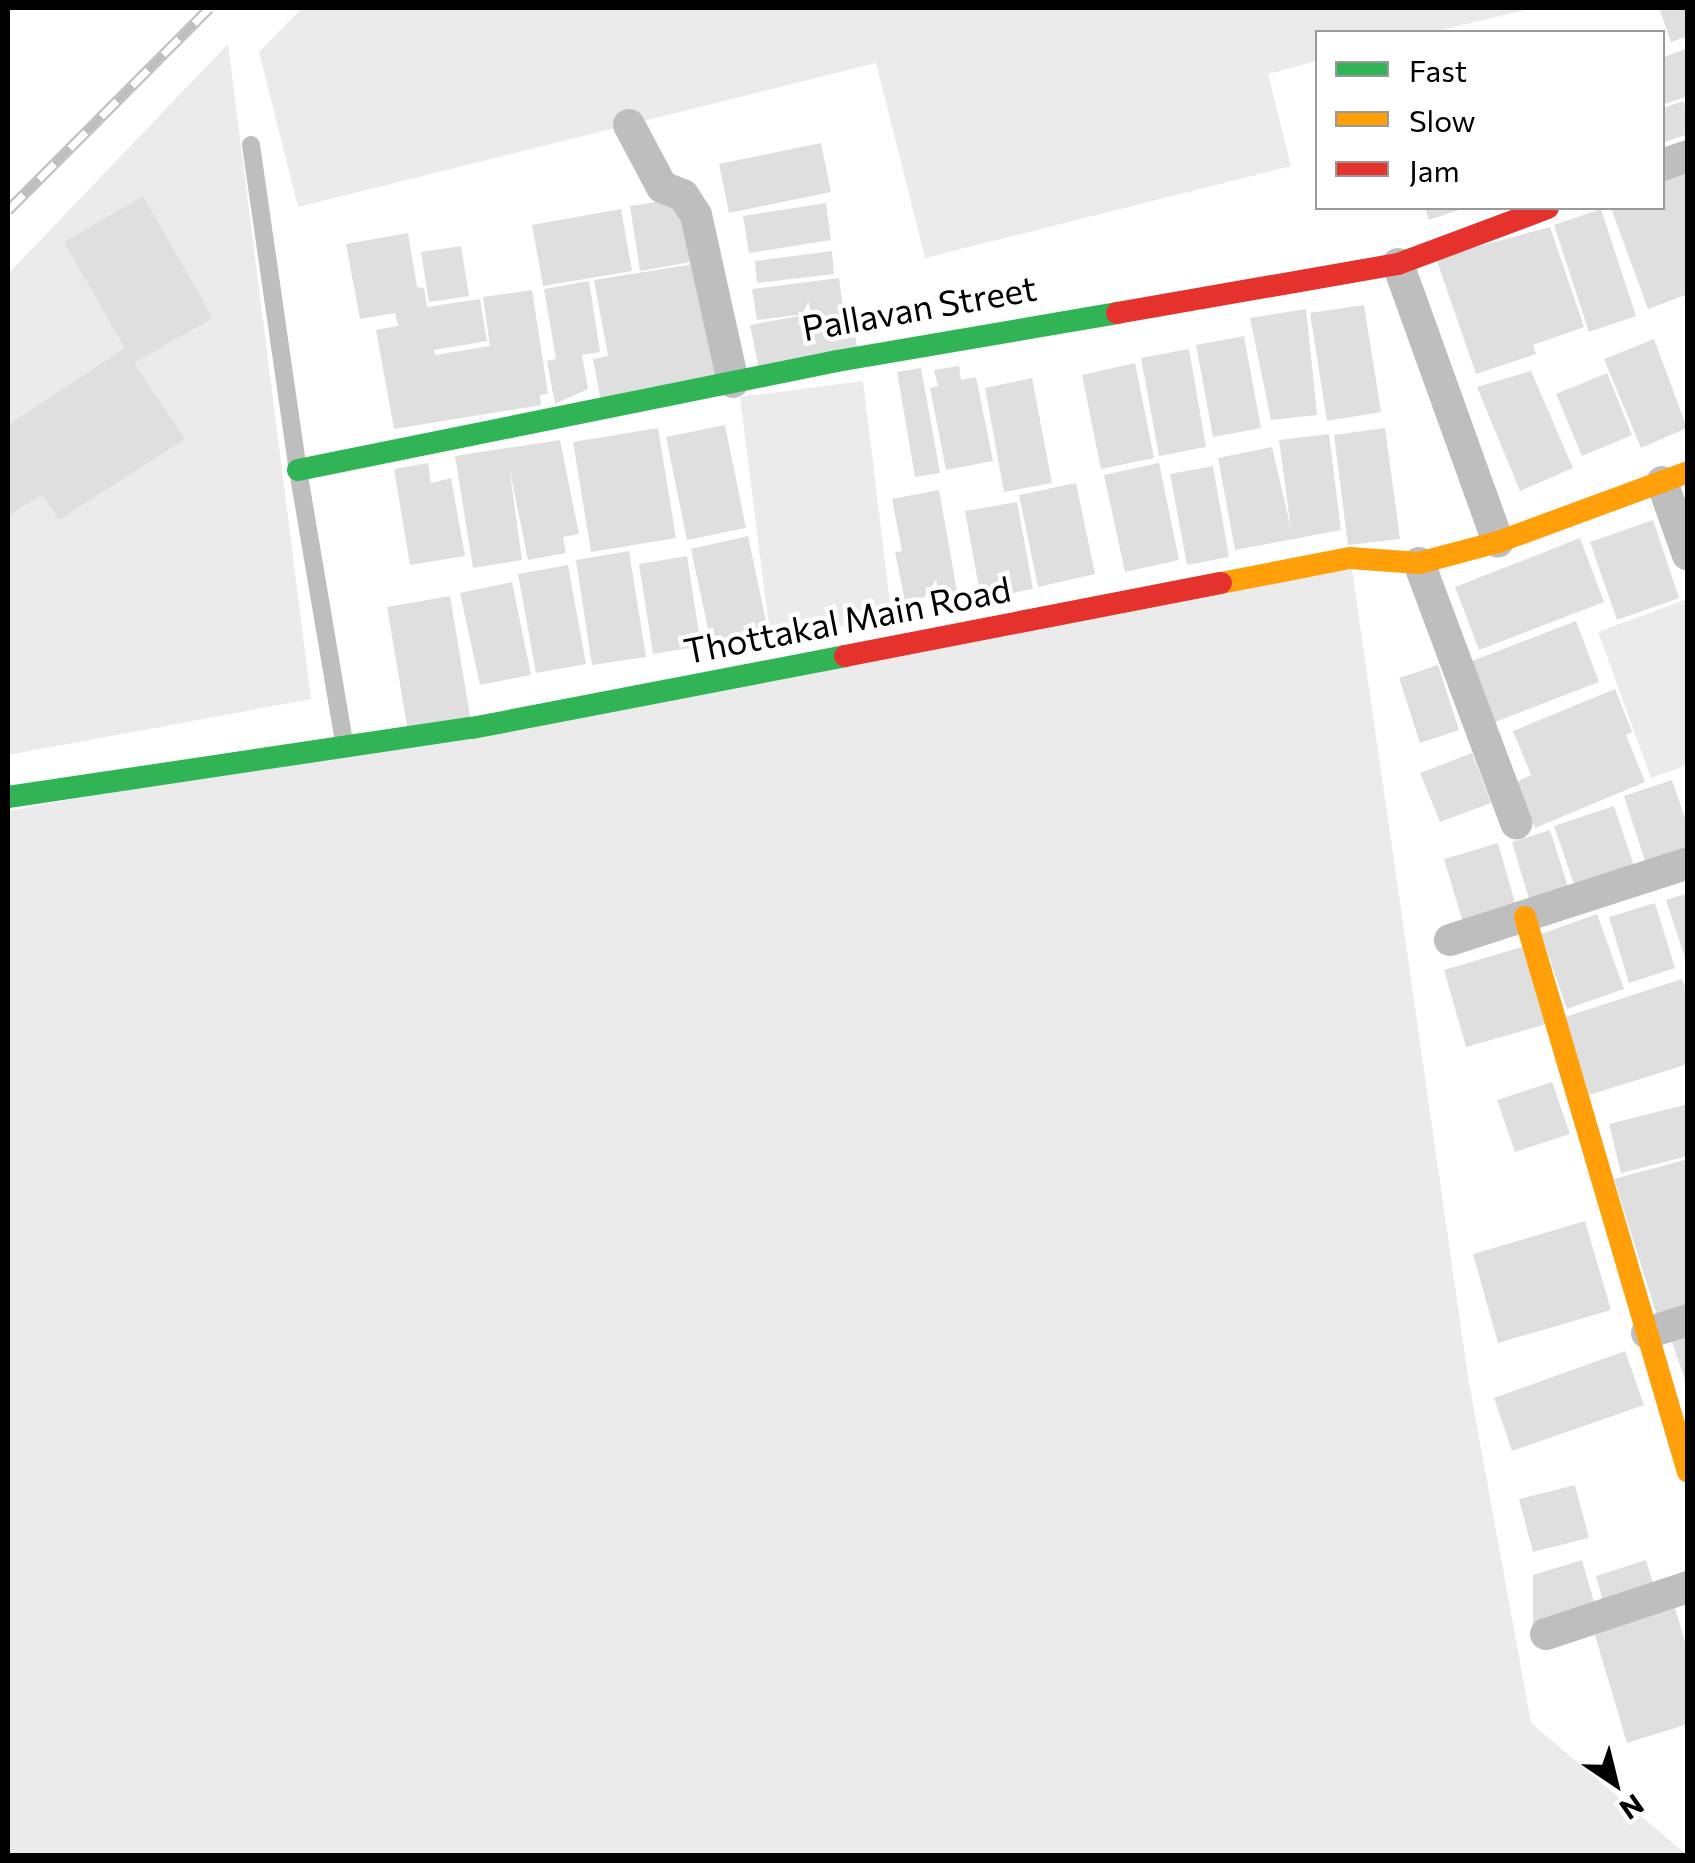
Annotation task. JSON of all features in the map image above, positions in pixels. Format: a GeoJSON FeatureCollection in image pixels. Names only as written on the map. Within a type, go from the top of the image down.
{"type":"FeatureCollection","features":[{"type":"Feature","properties":{"kind":"street"},"geometry":{"type":"LineString","coordinates":[[629,124],[662,187],[683,195],[696,215],[733,382]]}},
{"type":"Feature","properties":{"kind":"street","name":"Pallavan Street"},"geometry":{"type":"LineString","coordinates":[[298,470],[733,382],[1398,264],[1543,210]]}},
{"type":"Feature","properties":{"kind":"street"},"geometry":{"type":"LineString","coordinates":[[1398,264],[1498,542]]}},
{"type":"Feature","properties":{"kind":"street"},"geometry":{"type":"LineString","coordinates":[[1675,477],[1688,555]]}},
{"type":"Feature","properties":{"kind":"street","name":"Thottakal Main Road"},"geometry":{"type":"LineString","coordinates":[[8,797],[345,750],[1350,558],[1419,564],[1498,542],[1675,477]]}},
{"type":"Feature","properties":{"kind":"street"},"geometry":{"type":"LineString","coordinates":[[1419,564],[1516,823]]}},
{"type":"Feature","properties":{"kind":"street"},"geometry":{"type":"LineString","coordinates":[[1450,940],[1688,863]]}},
{"type":"Feature","properties":{"kind":"street"},"geometry":{"type":"LineString","coordinates":[[1525,917],[1688,1472]]}},
{"type":"Feature","properties":{"kind":"street"},"geometry":{"type":"LineString","coordinates":[[1647,1333],[1688,1320]]}},
{"type":"Feature","properties":{"kind":"street"},"geometry":{"type":"LineString","coordinates":[[1546,1634],[1688,1586]]}},
{"type":"Feature","properties":{"kind":"lane"},"geometry":{"type":"LineString","coordinates":[[251,145],[298,470],[345,750]]}},
{"type":"Feature","properties":{"kind":"shaded area"},"geometry":{"type":"Polygon","coordinates":[[[302,8],[1533,8],[1441,30],[1315,30],[1315,62],[1268,74],[1291,166],[925,258],[876,63],[298,207],[259,52],[302,8]]]}},
{"type":"Feature","properties":{"kind":"shaded area"},"geometry":{"type":"Polygon","coordinates":[[[228,44],[311,699],[8,755],[8,274],[228,44]]]}},
{"type":"Feature","properties":{"kind":"shaded area"},"geometry":{"type":"Polygon","coordinates":[[[863,381],[892,619],[770,635],[740,397],[863,381]]]}},
{"type":"Feature","properties":{"kind":"shaded area"},"geometry":{"type":"Polygon","coordinates":[[[1352,569],[1468,1377],[1531,1723],[1687,1855],[8,1856],[8,811],[1352,569]]]}},
{"type":"Feature","properties":{"kind":"shaded area"},"geometry":{"type":"Polygon","coordinates":[[[1687,599],[1687,765],[1651,778],[1598,632],[1687,599]]]}},
{"type":"Feature","properties":{"kind":"building"},"geometry":{"type":"Polygon","coordinates":[[[1659,8],[1688,8],[1688,36],[1671,42],[1659,8]]]}},
{"type":"Feature","properties":{"kind":"building"},"geometry":{"type":"Polygon","coordinates":[[[1688,48],[1688,96],[1665,104],[1665,57],[1688,48]]]}},
{"type":"Feature","properties":{"kind":"building"},"geometry":{"type":"Polygon","coordinates":[[[1684,101],[1688,134],[1665,142],[1665,107],[1684,101]]]}},
{"type":"Feature","properties":{"kind":"building"},"geometry":{"type":"Polygon","coordinates":[[[821,143],[831,192],[729,213],[719,164],[821,143]]]}},
{"type":"Feature","properties":{"kind":"building"},"geometry":{"type":"Polygon","coordinates":[[[1688,168],[1688,294],[1648,309],[1612,210],[1665,210],[1665,177],[1688,168]]]}},
{"type":"Feature","properties":{"kind":"building"},"geometry":{"type":"Polygon","coordinates":[[[143,196],[213,318],[134,363],[185,439],[59,520],[42,494],[8,517],[8,425],[125,348],[64,242],[143,196]]]}},
{"type":"Feature","properties":{"kind":"building"},"geometry":{"type":"Polygon","coordinates":[[[681,198],[691,262],[640,271],[630,206],[681,198]]]}},
{"type":"Feature","properties":{"kind":"building"},"geometry":{"type":"Polygon","coordinates":[[[826,203],[831,240],[749,253],[743,216],[826,203]]]}},
{"type":"Feature","properties":{"kind":"building"},"geometry":{"type":"Polygon","coordinates":[[[621,209],[632,271],[543,286],[532,225],[621,209]]]}},
{"type":"Feature","properties":{"kind":"building"},"geometry":{"type":"Polygon","coordinates":[[[1426,210],[1459,210],[1429,220],[1426,210]]]}},
{"type":"Feature","properties":{"kind":"building"},"geometry":{"type":"Polygon","coordinates":[[[1601,210],[1636,316],[1589,332],[1554,225],[1601,210]]]}},
{"type":"Feature","properties":{"kind":"building"},"geometry":{"type":"Polygon","coordinates":[[[1550,227],[1584,327],[1533,345],[1536,354],[1476,374],[1436,258],[1550,227]]]}},
{"type":"Feature","properties":{"kind":"building"},"geometry":{"type":"Polygon","coordinates":[[[408,233],[417,287],[424,288],[427,307],[480,299],[487,341],[434,350],[435,355],[490,346],[483,297],[532,290],[548,394],[540,395],[541,405],[394,429],[376,330],[398,326],[395,313],[360,319],[346,244],[408,233]]]}},
{"type":"Feature","properties":{"kind":"building"},"geometry":{"type":"Polygon","coordinates":[[[461,246],[469,296],[429,302],[421,252],[461,246]]]}},
{"type":"Feature","properties":{"kind":"building"},"geometry":{"type":"Polygon","coordinates":[[[832,251],[834,274],[757,283],[755,261],[832,251]]]}},
{"type":"Feature","properties":{"kind":"building"},"geometry":{"type":"Polygon","coordinates":[[[694,264],[716,379],[601,402],[593,359],[608,356],[594,280],[694,264]]]}},
{"type":"Feature","properties":{"kind":"building"},"geometry":{"type":"Polygon","coordinates":[[[839,278],[843,308],[849,307],[858,351],[759,369],[750,325],[821,312],[757,320],[752,289],[839,278]]]}},
{"type":"Feature","properties":{"kind":"building"},"geometry":{"type":"Polygon","coordinates":[[[589,281],[600,352],[582,355],[588,389],[555,404],[547,361],[556,359],[544,289],[589,281]]]}},
{"type":"Feature","properties":{"kind":"building"},"geometry":{"type":"Polygon","coordinates":[[[1364,305],[1381,412],[1327,421],[1310,313],[1364,305]]]}},
{"type":"Feature","properties":{"kind":"building"},"geometry":{"type":"Polygon","coordinates":[[[1306,309],[1317,415],[1271,420],[1250,318],[1306,309]]]}},
{"type":"Feature","properties":{"kind":"building"},"geometry":{"type":"Polygon","coordinates":[[[1244,336],[1261,428],[1213,437],[1196,345],[1244,336]]]}},
{"type":"Feature","properties":{"kind":"building"},"geometry":{"type":"Polygon","coordinates":[[[1654,339],[1687,428],[1641,448],[1604,359],[1654,339]]]}},
{"type":"Feature","properties":{"kind":"building"},"geometry":{"type":"Polygon","coordinates":[[[1189,349],[1206,447],[1159,456],[1141,358],[1189,349]]]}},
{"type":"Feature","properties":{"kind":"building"},"geometry":{"type":"Polygon","coordinates":[[[1135,363],[1154,458],[1101,469],[1082,375],[1135,363]]]}},
{"type":"Feature","properties":{"kind":"building"},"geometry":{"type":"Polygon","coordinates":[[[959,366],[961,380],[976,377],[993,461],[946,470],[930,388],[938,386],[934,370],[959,366]]]}},
{"type":"Feature","properties":{"kind":"building"},"geometry":{"type":"Polygon","coordinates":[[[921,368],[940,473],[915,477],[897,372],[921,368]]]}},
{"type":"Feature","properties":{"kind":"building"},"geometry":{"type":"Polygon","coordinates":[[[1531,371],[1573,468],[1520,491],[1477,387],[1531,371]]]}},
{"type":"Feature","properties":{"kind":"building"},"geometry":{"type":"Polygon","coordinates":[[[1607,373],[1632,435],[1582,456],[1556,394],[1607,373]]]}},
{"type":"Feature","properties":{"kind":"building"},"geometry":{"type":"Polygon","coordinates":[[[1032,378],[1052,483],[1004,492],[985,388],[1032,378]]]}},
{"type":"Feature","properties":{"kind":"building"},"geometry":{"type":"Polygon","coordinates":[[[725,425],[746,528],[687,540],[666,437],[725,425]]]}},
{"type":"Feature","properties":{"kind":"building"},"geometry":{"type":"Polygon","coordinates":[[[658,428],[676,538],[591,552],[573,442],[658,428]]]}},
{"type":"Feature","properties":{"kind":"building"},"geometry":{"type":"Polygon","coordinates":[[[1385,428],[1400,539],[1348,545],[1334,435],[1385,428]]]}},
{"type":"Feature","properties":{"kind":"building"},"geometry":{"type":"Polygon","coordinates":[[[1329,434],[1341,530],[1235,550],[1218,458],[1272,447],[1291,529],[1279,440],[1329,434]]]}},
{"type":"Feature","properties":{"kind":"building"},"geometry":{"type":"Polygon","coordinates":[[[560,440],[579,534],[563,537],[566,553],[528,560],[509,466],[522,560],[473,568],[455,456],[560,440]]]}},
{"type":"Feature","properties":{"kind":"building"},"geometry":{"type":"Polygon","coordinates":[[[428,463],[431,483],[451,478],[465,556],[410,565],[394,469],[428,463]]]}},
{"type":"Feature","properties":{"kind":"building"},"geometry":{"type":"Polygon","coordinates":[[[1159,463],[1179,560],[1125,572],[1104,475],[1159,463]]]}},
{"type":"Feature","properties":{"kind":"building"},"geometry":{"type":"Polygon","coordinates":[[[1213,466],[1229,557],[1187,565],[1170,474],[1213,466]]]}},
{"type":"Feature","properties":{"kind":"building"},"geometry":{"type":"Polygon","coordinates":[[[1076,483],[1095,574],[1038,587],[1019,495],[1076,483]]]}},
{"type":"Feature","properties":{"kind":"building"},"geometry":{"type":"Polygon","coordinates":[[[939,490],[957,591],[905,601],[895,552],[902,551],[892,499],[939,490]]]}},
{"type":"Feature","properties":{"kind":"building"},"geometry":{"type":"Polygon","coordinates":[[[1017,502],[1033,589],[981,599],[965,511],[1017,502]]]}},
{"type":"Feature","properties":{"kind":"building"},"geometry":{"type":"Polygon","coordinates":[[[1653,520],[1679,598],[1617,620],[1590,542],[1653,520]]]}},
{"type":"Feature","properties":{"kind":"building"},"geometry":{"type":"Polygon","coordinates":[[[748,536],[768,631],[711,643],[691,549],[748,536]]]}},
{"type":"Feature","properties":{"kind":"building"},"geometry":{"type":"Polygon","coordinates":[[[1580,538],[1604,602],[1479,650],[1455,587],[1580,538]]]}},
{"type":"Feature","properties":{"kind":"building"},"geometry":{"type":"Polygon","coordinates":[[[629,551],[646,657],[592,665],[576,560],[629,551]]]}},
{"type":"Feature","properties":{"kind":"building"},"geometry":{"type":"Polygon","coordinates":[[[687,556],[701,646],[653,654],[639,564],[687,556]]]}},
{"type":"Feature","properties":{"kind":"building"},"geometry":{"type":"Polygon","coordinates":[[[568,565],[586,664],[536,673],[518,574],[568,565]]]}},
{"type":"Feature","properties":{"kind":"building"},"geometry":{"type":"Polygon","coordinates":[[[512,582],[531,675],[480,685],[460,593],[512,582]]]}},
{"type":"Feature","properties":{"kind":"building"},"geometry":{"type":"Polygon","coordinates":[[[450,596],[472,728],[409,738],[387,607],[450,596]]]}},
{"type":"Feature","properties":{"kind":"building"},"geometry":{"type":"Polygon","coordinates":[[[1576,621],[1599,682],[1495,722],[1472,661],[1576,621]]]}},
{"type":"Feature","properties":{"kind":"building"},"geometry":{"type":"Polygon","coordinates":[[[1438,665],[1459,730],[1420,743],[1399,678],[1438,665]]]}},
{"type":"Feature","properties":{"kind":"building"},"geometry":{"type":"Polygon","coordinates":[[[1615,689],[1632,732],[1626,735],[1645,782],[1535,828],[1516,782],[1531,775],[1513,731],[1615,689]]]}},
{"type":"Feature","properties":{"kind":"building"},"geometry":{"type":"Polygon","coordinates":[[[1472,753],[1491,803],[1440,822],[1420,773],[1472,753]]]}},
{"type":"Feature","properties":{"kind":"building"},"geometry":{"type":"Polygon","coordinates":[[[1672,780],[1688,827],[1688,853],[1647,867],[1624,796],[1672,780]]]}},
{"type":"Feature","properties":{"kind":"building"},"geometry":{"type":"Polygon","coordinates":[[[1614,806],[1636,872],[1577,893],[1554,826],[1614,806]]]}},
{"type":"Feature","properties":{"kind":"building"},"geometry":{"type":"Polygon","coordinates":[[[1550,830],[1570,893],[1531,905],[1512,842],[1550,830]]]}},
{"type":"Feature","properties":{"kind":"building"},"geometry":{"type":"Polygon","coordinates":[[[1498,843],[1517,910],[1464,926],[1444,859],[1498,843]]]}},
{"type":"Feature","properties":{"kind":"building"},"geometry":{"type":"Polygon","coordinates":[[[1688,893],[1688,964],[1687,964],[1666,900],[1688,893]]]}},
{"type":"Feature","properties":{"kind":"building"},"geometry":{"type":"Polygon","coordinates":[[[1655,903],[1675,968],[1629,983],[1609,917],[1655,903]]]}},
{"type":"Feature","properties":{"kind":"building"},"geometry":{"type":"Polygon","coordinates":[[[1597,914],[1624,989],[1567,1009],[1541,934],[1597,914]]]}},
{"type":"Feature","properties":{"kind":"building"},"geometry":{"type":"Polygon","coordinates":[[[1525,946],[1547,1024],[1466,1047],[1444,970],[1525,946]]]}},
{"type":"Feature","properties":{"kind":"building"},"geometry":{"type":"Polygon","coordinates":[[[1682,979],[1688,995],[1688,1064],[1589,1095],[1565,1017],[1682,979]]]}},
{"type":"Feature","properties":{"kind":"building"},"geometry":{"type":"Polygon","coordinates":[[[1552,1082],[1570,1134],[1515,1152],[1497,1100],[1552,1082]]]}},
{"type":"Feature","properties":{"kind":"building"},"geometry":{"type":"Polygon","coordinates":[[[1688,1104],[1688,1156],[1621,1173],[1609,1124],[1688,1104]]]}},
{"type":"Feature","properties":{"kind":"building"},"geometry":{"type":"Polygon","coordinates":[[[1688,1159],[1688,1309],[1658,1319],[1614,1179],[1688,1159]]]}},
{"type":"Feature","properties":{"kind":"building"},"geometry":{"type":"Polygon","coordinates":[[[1585,1221],[1611,1310],[1498,1343],[1473,1254],[1585,1221]]]}},
{"type":"Feature","properties":{"kind":"building"},"geometry":{"type":"Polygon","coordinates":[[[1688,1330],[1688,1386],[1687,1386],[1670,1336],[1688,1330]]]}},
{"type":"Feature","properties":{"kind":"building"},"geometry":{"type":"Polygon","coordinates":[[[1625,1351],[1644,1405],[1512,1451],[1494,1398],[1625,1351]]]}},
{"type":"Feature","properties":{"kind":"building"},"geometry":{"type":"Polygon","coordinates":[[[1575,1485],[1589,1538],[1533,1552],[1519,1499],[1575,1485]]]}},
{"type":"Feature","properties":{"kind":"building"},"geometry":{"type":"Polygon","coordinates":[[[1582,1560],[1596,1609],[1533,1628],[1533,1575],[1582,1560]]]}},
{"type":"Feature","properties":{"kind":"building"},"geometry":{"type":"Polygon","coordinates":[[[1646,1560],[1655,1590],[1604,1605],[1596,1576],[1646,1560]]]}},
{"type":"Feature","properties":{"kind":"building"},"geometry":{"type":"Polygon","coordinates":[[[1675,1608],[1688,1651],[1688,1724],[1627,1743],[1594,1632],[1675,1608]]]}},
{"type":"Feature","properties":{"kind":"railway"},"geometry":{"type":"LineString","coordinates":[[8,210],[209,8]]}},
{"type":"Feature","properties":{"kind":"traffic: fast"},"geometry":{"type":"LineString","coordinates":[[298,470],[837,361],[1117,313]]}},
{"type":"Feature","properties":{"kind":"traffic: fast"},"geometry":{"type":"LineString","coordinates":[[8,797],[472,728],[845,656]]}},
{"type":"Feature","properties":{"kind":"traffic: slow"},"geometry":{"type":"LineString","coordinates":[[1221,583],[1350,558],[1419,563],[1498,542],[1688,472]]}},
{"type":"Feature","properties":{"kind":"traffic: slow"},"geometry":{"type":"LineString","coordinates":[[1525,917],[1688,1472]]}},
{"type":"Feature","properties":{"kind":"traffic: jam"},"geometry":{"type":"LineString","coordinates":[[1117,313],[1398,264],[1543,210]]}},
{"type":"Feature","properties":{"kind":"traffic: jam"},"geometry":{"type":"LineString","coordinates":[[845,656],[1221,583]]}}]}
